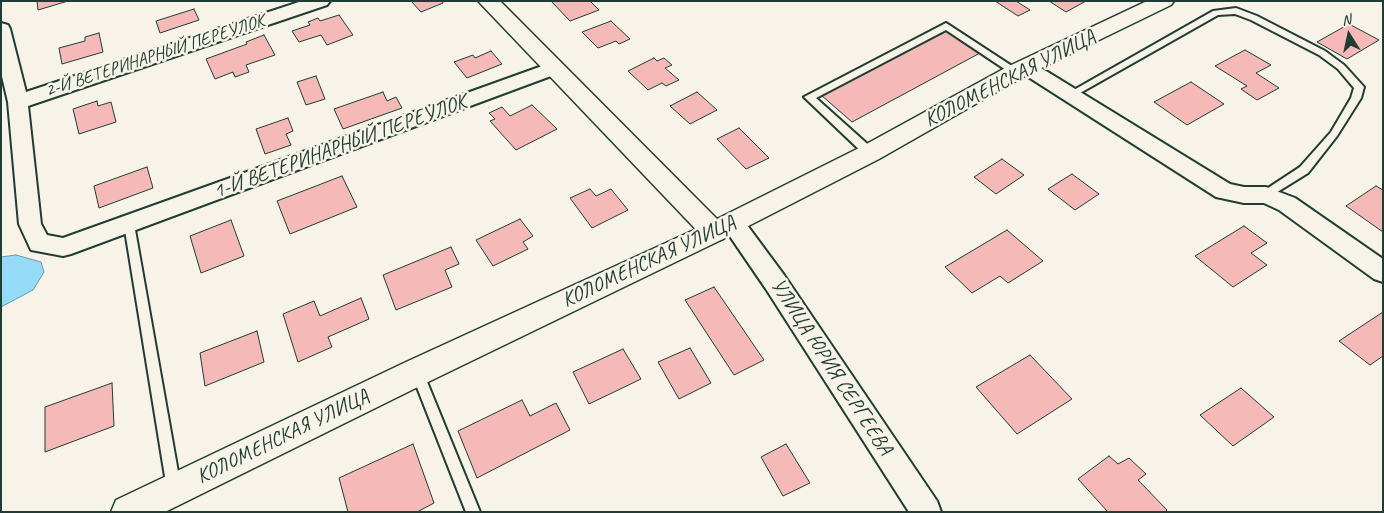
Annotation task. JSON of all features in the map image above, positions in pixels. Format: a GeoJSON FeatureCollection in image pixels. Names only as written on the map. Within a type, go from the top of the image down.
{"type":"FeatureCollection","features":[{"type":"Feature","properties":{"kind":"street","name":"2-Й ВЕТЕРИНАРНЫЙ ПЕРЕУЛОК"},"geometry":{"type":"LineString","coordinates":[[18,102],[321,1]]}},
{"type":"Feature","properties":{"kind":"street","name":"УЛИЦА ЮРИЯ СЕРГЕЕВА"},"geometry":{"type":"LineString","coordinates":[[488,1],[552,69],[724,228],[775,282],[926,512]]}},
{"type":"Feature","properties":{"kind":"street","name":"КОЛОМЕНСКАЯ УЛИЦА"},"geometry":{"type":"LineString","coordinates":[[128,512],[417,372],[724,228],[870,153],[1020,70],[1158,2]]}},
{"type":"Feature","properties":{"kind":"street"},"geometry":{"type":"LineString","coordinates":[[1,29],[18,102]]}},
{"type":"Feature","properties":{"kind":"street","name":"1-Й ВЕТЕРИНАРНЫЙ ПЕРЕУЛОК"},"geometry":{"type":"LineString","coordinates":[[18,102],[30,224],[39,243],[62,247],[552,69]]}},
{"type":"Feature","properties":{"kind":"street"},"geometry":{"type":"LineString","coordinates":[[1020,70],[1070,95],[1224,190],[1244,194],[1266,195],[1287,204],[1383,272]]}},
{"type":"Feature","properties":{"kind":"lane"},"geometry":{"type":"LineString","coordinates":[[1070,95],[1216,13],[1236,11],[1254,18],[1322,54],[1341,67],[1359,87],[1356,98],[1334,134],[1304,170],[1266,195]]}},
{"type":"Feature","properties":{"kind":"lane"},"geometry":{"type":"LineString","coordinates":[[870,153],[809,97],[946,26],[1020,70]]}},
{"type":"Feature","properties":{"kind":"lane"},"geometry":{"type":"LineString","coordinates":[[129,224],[174,490]]}},
{"type":"Feature","properties":{"kind":"lane"},"geometry":{"type":"LineString","coordinates":[[417,372],[473,512]]}},
{"type":"Feature","properties":{"kind":"water"},"geometry":{"type":"Polygon","coordinates":[[[16,255],[41,262],[44,272],[33,290],[1,307],[1,257],[16,255]]]}},
{"type":"Feature","properties":{"kind":"building"},"geometry":{"type":"Polygon","coordinates":[[[37,1],[68,1],[38,10],[37,1]]]}},
{"type":"Feature","properties":{"kind":"building"},"geometry":{"type":"Polygon","coordinates":[[[411,1],[442,1],[443,3],[421,12],[411,1]]]}},
{"type":"Feature","properties":{"kind":"building"},"geometry":{"type":"Polygon","coordinates":[[[551,1],[590,1],[599,10],[570,21],[551,1]]]}},
{"type":"Feature","properties":{"kind":"building"},"geometry":{"type":"Polygon","coordinates":[[[995,1],[1016,1],[1030,10],[1018,16],[995,1]]]}},
{"type":"Feature","properties":{"kind":"building"},"geometry":{"type":"Polygon","coordinates":[[[1049,1],[1086,1],[1066,12],[1049,1]]]}},
{"type":"Feature","properties":{"kind":"building"},"geometry":{"type":"Polygon","coordinates":[[[194,9],[199,20],[160,33],[156,21],[194,9]]]}},
{"type":"Feature","properties":{"kind":"building"},"geometry":{"type":"Polygon","coordinates":[[[339,15],[353,35],[327,45],[321,35],[299,42],[292,31],[310,25],[308,22],[318,18],[320,21],[339,15]]]}},
{"type":"Feature","properties":{"kind":"building"},"geometry":{"type":"Polygon","coordinates":[[[611,21],[630,39],[619,44],[616,41],[598,48],[582,32],[611,21]]]}},
{"type":"Feature","properties":{"kind":"building"},"geometry":{"type":"Polygon","coordinates":[[[1349,24],[1379,40],[1347,59],[1317,42],[1349,24]]]}},
{"type":"Feature","properties":{"kind":"building"},"geometry":{"type":"Polygon","coordinates":[[[947,31],[980,53],[852,122],[821,95],[947,31]]]}},
{"type":"Feature","properties":{"kind":"building"},"geometry":{"type":"Polygon","coordinates":[[[99,33],[103,52],[62,64],[59,48],[85,41],[85,37],[99,33]]]}},
{"type":"Feature","properties":{"kind":"building"},"geometry":{"type":"Polygon","coordinates":[[[264,35],[275,55],[246,65],[249,72],[235,77],[233,72],[215,79],[206,59],[247,44],[246,42],[264,35]]]}},
{"type":"Feature","properties":{"kind":"building"},"geometry":{"type":"Polygon","coordinates":[[[1245,50],[1271,65],[1256,73],[1279,88],[1257,100],[1241,89],[1247,86],[1215,66],[1245,50]]]}},
{"type":"Feature","properties":{"kind":"building"},"geometry":{"type":"Polygon","coordinates":[[[491,51],[502,64],[467,78],[454,62],[473,55],[475,58],[491,51]]]}},
{"type":"Feature","properties":{"kind":"building"},"geometry":{"type":"Polygon","coordinates":[[[654,58],[657,61],[664,58],[672,65],[665,68],[679,80],[666,86],[662,83],[648,90],[628,71],[654,58]]]}},
{"type":"Feature","properties":{"kind":"building"},"geometry":{"type":"Polygon","coordinates":[[[316,76],[325,99],[306,105],[297,82],[316,76]]]}},
{"type":"Feature","properties":{"kind":"building"},"geometry":{"type":"Polygon","coordinates":[[[1191,82],[1224,104],[1187,125],[1154,102],[1191,82]]]}},
{"type":"Feature","properties":{"kind":"building"},"geometry":{"type":"Polygon","coordinates":[[[383,92],[387,101],[396,97],[402,108],[343,129],[334,109],[383,92]]]}},
{"type":"Feature","properties":{"kind":"building"},"geometry":{"type":"Polygon","coordinates":[[[697,92],[717,110],[690,124],[670,106],[697,92]]]}},
{"type":"Feature","properties":{"kind":"building"},"geometry":{"type":"Polygon","coordinates":[[[97,101],[98,106],[111,102],[116,122],[79,134],[73,109],[97,101]]]}},
{"type":"Feature","properties":{"kind":"building"},"geometry":{"type":"Polygon","coordinates":[[[532,105],[557,129],[516,150],[490,121],[495,119],[489,113],[502,107],[510,116],[532,105]]]}},
{"type":"Feature","properties":{"kind":"building"},"geometry":{"type":"Polygon","coordinates":[[[288,118],[293,131],[286,134],[291,145],[265,154],[256,129],[288,118]]]}},
{"type":"Feature","properties":{"kind":"building"},"geometry":{"type":"Polygon","coordinates":[[[739,128],[769,158],[746,169],[717,139],[739,128]]]}},
{"type":"Feature","properties":{"kind":"building"},"geometry":{"type":"Polygon","coordinates":[[[1002,159],[1024,175],[996,194],[974,177],[1002,159]]]}},
{"type":"Feature","properties":{"kind":"building"},"geometry":{"type":"Polygon","coordinates":[[[147,167],[153,188],[99,208],[94,186],[147,167]]]}},
{"type":"Feature","properties":{"kind":"building"},"geometry":{"type":"Polygon","coordinates":[[[1072,174],[1099,194],[1075,210],[1048,189],[1072,174]]]}},
{"type":"Feature","properties":{"kind":"building"},"geometry":{"type":"Polygon","coordinates":[[[342,176],[357,207],[290,234],[277,201],[342,176]]]}},
{"type":"Feature","properties":{"kind":"building"},"geometry":{"type":"Polygon","coordinates":[[[1376,186],[1383,190],[1383,232],[1346,206],[1376,186]]]}},
{"type":"Feature","properties":{"kind":"building"},"geometry":{"type":"Polygon","coordinates":[[[590,189],[596,196],[611,189],[628,210],[592,228],[570,198],[590,189]]]}},
{"type":"Feature","properties":{"kind":"building"},"geometry":{"type":"Polygon","coordinates":[[[520,219],[533,236],[523,242],[528,249],[493,266],[476,240],[520,219]]]}},
{"type":"Feature","properties":{"kind":"building"},"geometry":{"type":"Polygon","coordinates":[[[231,220],[244,256],[201,273],[190,236],[231,220]]]}},
{"type":"Feature","properties":{"kind":"building"},"geometry":{"type":"Polygon","coordinates":[[[1244,226],[1267,243],[1251,253],[1267,265],[1233,287],[1195,256],[1244,226]]]}},
{"type":"Feature","properties":{"kind":"building"},"geometry":{"type":"Polygon","coordinates":[[[1007,230],[1043,261],[1008,283],[1000,276],[972,293],[945,267],[1007,230]]]}},
{"type":"Feature","properties":{"kind":"building"},"geometry":{"type":"Polygon","coordinates":[[[451,247],[459,264],[445,270],[452,287],[396,310],[383,275],[451,247]]]}},
{"type":"Feature","properties":{"kind":"building"},"geometry":{"type":"Polygon","coordinates":[[[714,287],[764,360],[734,375],[685,300],[714,287]]]}},
{"type":"Feature","properties":{"kind":"building"},"geometry":{"type":"Polygon","coordinates":[[[361,298],[369,319],[328,337],[332,347],[298,362],[283,314],[314,301],[320,316],[361,298]]]}},
{"type":"Feature","properties":{"kind":"building"},"geometry":{"type":"Polygon","coordinates":[[[1383,312],[1383,356],[1370,365],[1339,341],[1383,312]]]}},
{"type":"Feature","properties":{"kind":"building"},"geometry":{"type":"Polygon","coordinates":[[[257,331],[264,362],[205,386],[200,353],[257,331]]]}},
{"type":"Feature","properties":{"kind":"building"},"geometry":{"type":"Polygon","coordinates":[[[690,348],[711,383],[679,399],[658,362],[690,348]]]}},
{"type":"Feature","properties":{"kind":"building"},"geometry":{"type":"Polygon","coordinates":[[[623,349],[641,379],[589,404],[573,372],[623,349]]]}},
{"type":"Feature","properties":{"kind":"building"},"geometry":{"type":"Polygon","coordinates":[[[1030,355],[1072,399],[1017,434],[976,387],[1030,355]]]}},
{"type":"Feature","properties":{"kind":"building"},"geometry":{"type":"Polygon","coordinates":[[[112,383],[114,426],[45,452],[45,407],[112,383]]]}},
{"type":"Feature","properties":{"kind":"building"},"geometry":{"type":"Polygon","coordinates":[[[1241,388],[1274,417],[1233,446],[1200,415],[1241,388]]]}},
{"type":"Feature","properties":{"kind":"building"},"geometry":{"type":"Polygon","coordinates":[[[522,400],[530,416],[556,403],[570,430],[477,478],[458,431],[522,400]]]}},
{"type":"Feature","properties":{"kind":"building"},"geometry":{"type":"Polygon","coordinates":[[[413,444],[434,503],[417,512],[348,512],[339,478],[413,444]]]}},
{"type":"Feature","properties":{"kind":"building"},"geometry":{"type":"Polygon","coordinates":[[[786,444],[810,483],[783,496],[761,457],[786,444]]]}},
{"type":"Feature","properties":{"kind":"building"},"geometry":{"type":"Polygon","coordinates":[[[1109,456],[1118,464],[1129,458],[1146,474],[1138,480],[1167,510],[1165,512],[1108,512],[1078,479],[1109,456]]]}}]}
